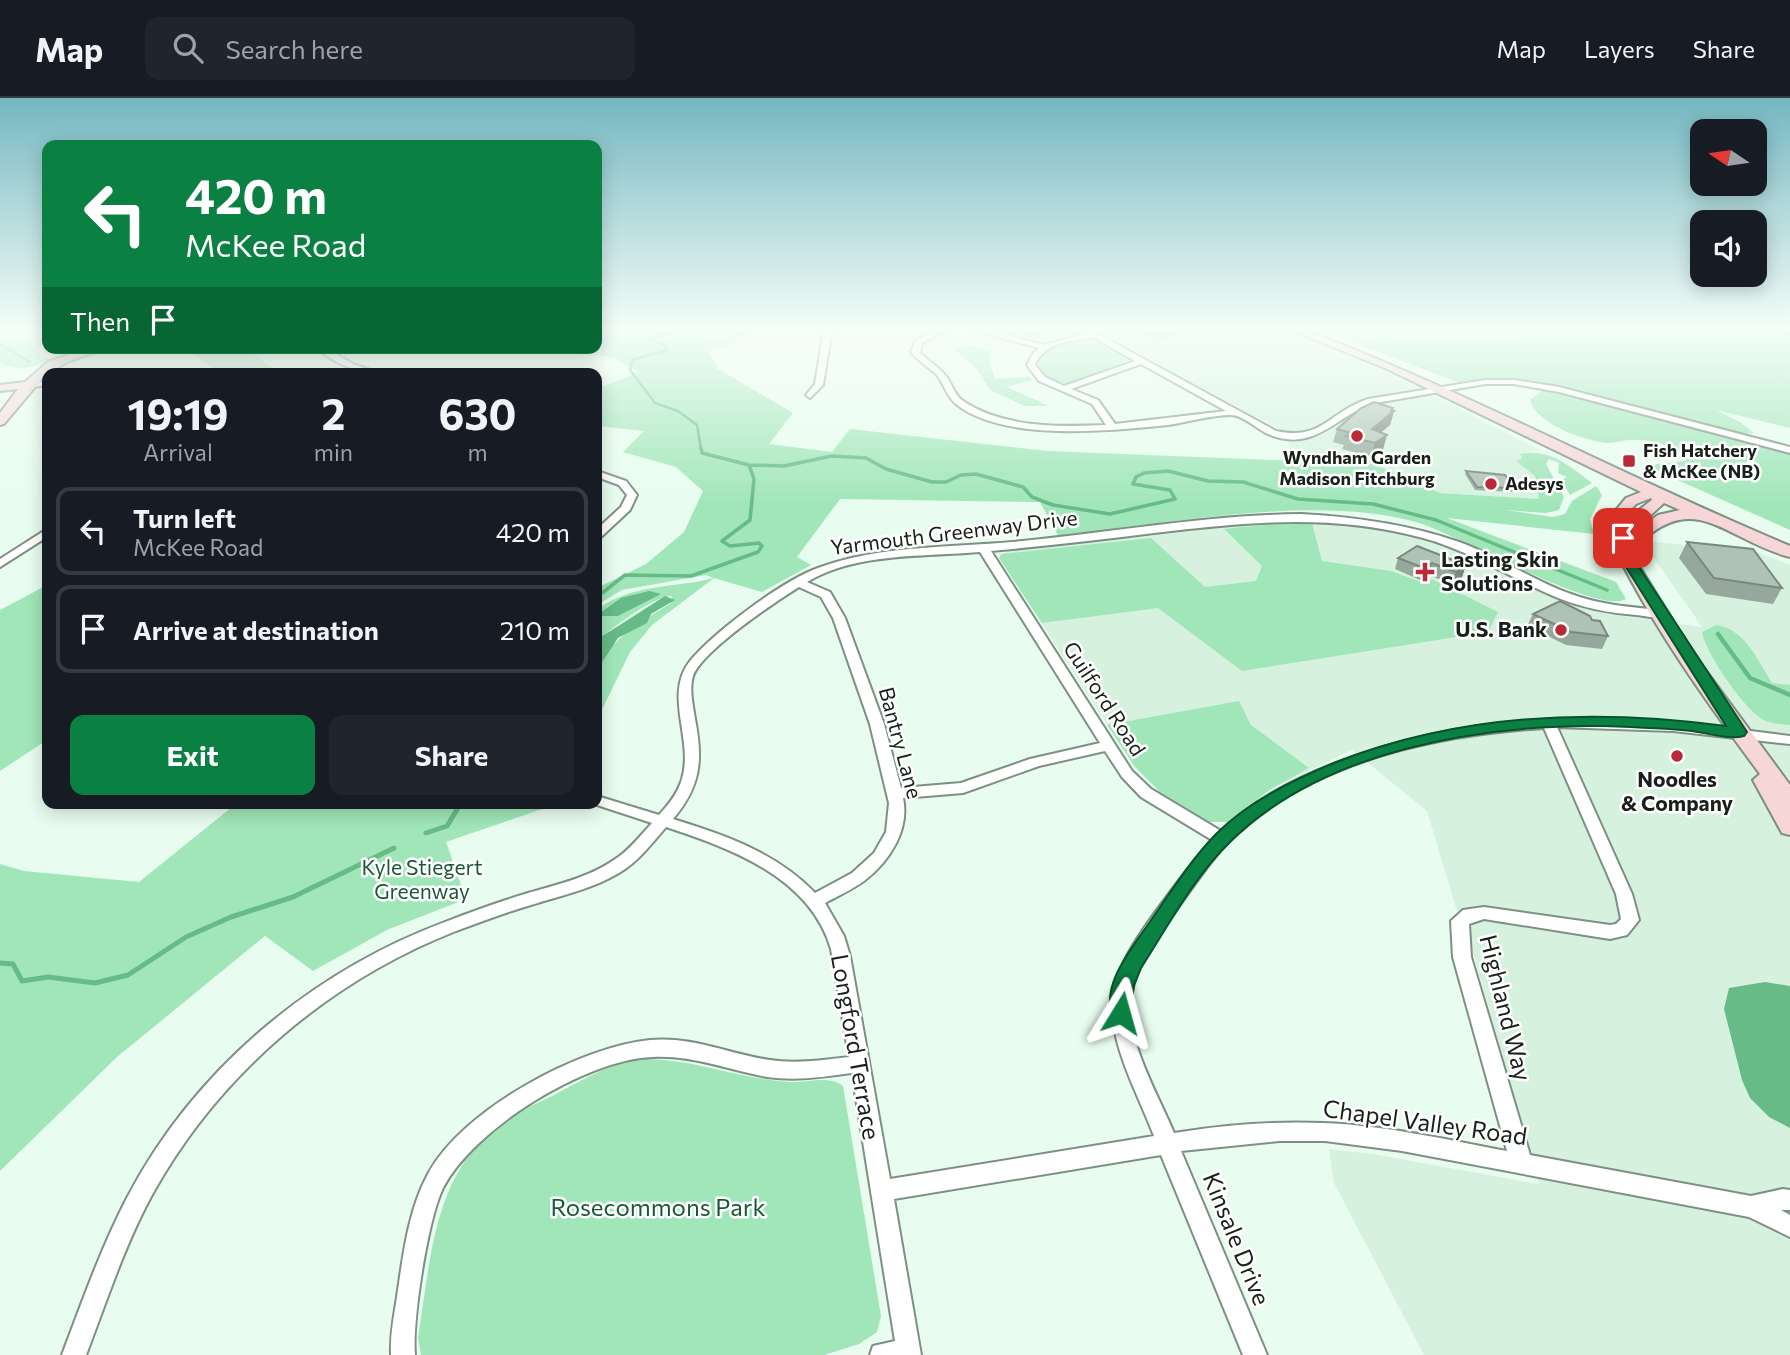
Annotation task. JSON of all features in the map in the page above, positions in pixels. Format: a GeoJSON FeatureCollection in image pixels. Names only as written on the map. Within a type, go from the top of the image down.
{"type":"FeatureCollection","features":[{"type":"Feature","properties":{"kind":"main road"},"geometry":{"type":"LineString","coordinates":[[0,421],[26,387]]}},
{"type":"Feature","properties":{"kind":"main road"},"geometry":{"type":"LineString","coordinates":[[1433,387],[1454,392],[1657,494],[1790,552]]}},
{"type":"Feature","properties":{"kind":"main road"},"geometry":{"type":"LineString","coordinates":[[1442,387],[1790,542]]}},
{"type":"Feature","properties":{"kind":"main road"},"geometry":{"type":"LineString","coordinates":[[1582,458],[1613,481],[1629,500]]}},
{"type":"Feature","properties":{"kind":"main road"},"geometry":{"type":"LineString","coordinates":[[1630,523],[1618,516],[1629,500],[1642,493],[1657,494],[1674,490]]}},
{"type":"Feature","properties":{"kind":"main road"},"geometry":{"type":"LineString","coordinates":[[1657,494],[1659,501],[1630,523],[1624,551],[1660,614],[1739,732],[1790,800]]}},
{"type":"Feature","properties":{"kind":"main road"},"geometry":{"type":"LineString","coordinates":[[1624,551],[1644,529],[1662,517],[1686,514],[1712,520]]}},
{"type":"Feature","properties":{"kind":"main road"},"geometry":{"type":"LineString","coordinates":[[1739,732],[1790,828]]}},
{"type":"Feature","properties":{"kind":"street"},"geometry":{"type":"LineString","coordinates":[[810,395],[818,387]]}},
{"type":"Feature","properties":{"kind":"street"},"geometry":{"type":"LineString","coordinates":[[947,387],[966,407],[987,416],[1019,423],[1113,428],[1186,421],[1234,412]]}},
{"type":"Feature","properties":{"kind":"street"},"geometry":{"type":"LineString","coordinates":[[1062,387],[1095,402],[1113,428]]}},
{"type":"Feature","properties":{"kind":"street"},"geometry":{"type":"LineString","coordinates":[[1065,388],[1069,387]]}},
{"type":"Feature","properties":{"kind":"street"},"geometry":{"type":"LineString","coordinates":[[1188,387],[1273,433],[1308,437],[1353,408],[1438,389]]}},
{"type":"Feature","properties":{"kind":"street"},"geometry":{"type":"LineString","coordinates":[[1407,396],[1454,392],[1474,387]]}},
{"type":"Feature","properties":{"kind":"street"},"geometry":{"type":"LineString","coordinates":[[1542,387],[1790,450]]}},
{"type":"Feature","properties":{"kind":"street"},"geometry":{"type":"LineString","coordinates":[[602,476],[622,482],[630,488],[632,495],[626,508],[602,530]]}},
{"type":"Feature","properties":{"kind":"street","name":"Yarmouth Greenway Drive"},"geometry":{"type":"LineString","coordinates":[[74,1355],[125,1227],[168,1149],[231,1072],[263,1040],[337,983],[405,945],[472,918],[591,880],[619,865],[686,792],[692,776],[693,752],[685,682],[689,671],[700,657],[798,582],[821,571],[873,560],[1249,519],[1335,519],[1392,527],[1454,544],[1580,602],[1660,614]]}},
{"type":"Feature","properties":{"kind":"street"},"geometry":{"type":"LineString","coordinates":[[0,564],[42,535]]}},
{"type":"Feature","properties":{"kind":"street","name":"Guilford Road"},"geometry":{"type":"LineString","coordinates":[[984,549],[1107,746],[1146,793],[1222,839]]}},
{"type":"Feature","properties":{"kind":"street","name":"Bantry Lane"},"geometry":{"type":"LineString","coordinates":[[798,582],[826,595],[839,618],[877,724],[898,815],[894,832],[880,857],[858,877],[814,901]]}},
{"type":"Feature","properties":{"kind":"street","name":"Kinsale Drive"},"geometry":{"type":"LineString","coordinates":[[1255,1355],[1168,1143],[1121,1013],[1123,985],[1148,936],[1222,839],[1278,797],[1356,759],[1460,730],[1548,722],[1690,726],[1790,740]]}},
{"type":"Feature","properties":{"kind":"street","name":"Highland Way"},"geometry":{"type":"LineString","coordinates":[[1521,1163],[1462,957],[1460,921],[1469,915],[1485,913],[1610,932],[1621,930],[1630,920],[1623,894],[1548,722]]}},
{"type":"Feature","properties":{"kind":"street"},"geometry":{"type":"LineString","coordinates":[[894,794],[963,788],[1035,762],[1107,746]]}},
{"type":"Feature","properties":{"kind":"street","name":"Longford Terrace"},"geometry":{"type":"LineString","coordinates":[[602,803],[759,857],[791,877],[814,901],[835,935],[848,993],[908,1353]]}},
{"type":"Feature","properties":{"kind":"street"},"geometry":{"type":"LineString","coordinates":[[403,1355],[402,1341],[425,1208],[437,1179],[456,1152],[495,1116],[576,1070],[626,1051],[679,1048],[781,1070],[858,1064]]}},
{"type":"Feature","properties":{"kind":"street","name":"Chapel Valley Road"},"geometry":{"type":"LineString","coordinates":[[881,1191],[1168,1143],[1279,1132],[1325,1132],[1402,1140],[1751,1207],[1790,1226]]}},
{"type":"Feature","properties":{"kind":"street","name":"Chapel Valley Road"},"geometry":{"type":"LineString","coordinates":[[1751,1207],[1783,1199],[1790,1200]]}},
{"type":"Feature","properties":{"kind":"street"},"geometry":{"type":"LineString","coordinates":[[882,1355],[908,1353]]}},
{"type":"Feature","properties":{"kind":"shaded area"},"geometry":{"type":"Polygon","coordinates":[[[1200,387],[1415,387],[1539,450],[1520,454],[1535,476],[1540,499],[1440,493],[1374,464],[1292,459],[1286,433],[1200,387]]]}},
{"type":"Feature","properties":{"kind":"shaded area"},"geometry":{"type":"Polygon","coordinates":[[[1283,521],[1326,521],[1398,533],[1468,555],[1576,605],[1615,615],[1702,627],[1654,558],[1650,546],[1655,542],[1756,552],[1790,565],[1790,1355],[1424,1355],[1334,1183],[1329,1149],[1373,1154],[1539,1184],[1466,928],[1456,908],[1427,811],[1352,750],[1271,789],[1227,822],[1210,822],[1191,812],[1159,791],[1135,767],[999,558],[1002,553],[1011,551],[1283,521]]]}},
{"type":"Feature","properties":{"kind":"shaded area"},"geometry":{"type":"Polygon","coordinates":[[[649,591],[661,594],[618,616],[602,616],[602,612],[621,598],[649,591]]]}},
{"type":"Feature","properties":{"kind":"shaded area"},"geometry":{"type":"Polygon","coordinates":[[[665,596],[675,600],[651,614],[647,623],[618,638],[602,662],[602,636],[665,596]]]}},
{"type":"Feature","properties":{"kind":"shaded area"},"geometry":{"type":"Polygon","coordinates":[[[1765,982],[1790,986],[1790,1128],[1769,1117],[1750,1098],[1742,1080],[1724,1009],[1729,988],[1765,982]]]}},
{"type":"Feature","properties":{"kind":"green space"},"geometry":{"type":"Polygon","coordinates":[[[602,387],[748,387],[793,413],[769,444],[832,452],[850,429],[1048,451],[1374,464],[1440,493],[1539,499],[1535,476],[1516,461],[1522,458],[1520,454],[1541,453],[1567,464],[1592,483],[1570,495],[1561,480],[1567,477],[1558,473],[1559,463],[1549,459],[1546,464],[1564,497],[1559,510],[1546,513],[1505,510],[1553,517],[1565,514],[1572,501],[1596,486],[1602,495],[1590,519],[1594,534],[1447,518],[1616,582],[1626,599],[1611,601],[1588,596],[1527,572],[1438,530],[1378,514],[1288,511],[1240,514],[1059,537],[1040,502],[840,499],[797,557],[811,565],[762,592],[714,578],[652,625],[630,652],[602,710],[602,660],[628,632],[670,604],[672,596],[655,601],[602,638],[602,607],[638,591],[713,578],[706,575],[622,590],[602,602],[602,586],[646,564],[684,532],[703,491],[676,467],[623,452],[644,431],[602,427],[602,387]]]}},
{"type":"Feature","properties":{"kind":"green space"},"geometry":{"type":"Polygon","coordinates":[[[988,387],[1008,387],[1049,406],[1025,406],[988,387]]]}},
{"type":"Feature","properties":{"kind":"green space"},"geometry":{"type":"Polygon","coordinates":[[[1550,387],[1790,387],[1790,428],[1716,410],[1740,422],[1754,433],[1742,434],[1550,387]]]}},
{"type":"Feature","properties":{"kind":"green space"},"geometry":{"type":"Polygon","coordinates":[[[1545,389],[1790,453],[1790,530],[1653,469],[1656,464],[1686,461],[1678,450],[1643,440],[1598,442],[1551,424],[1534,409],[1530,400],[1545,389]]]}},
{"type":"Feature","properties":{"kind":"green space"},"geometry":{"type":"Polygon","coordinates":[[[1312,523],[1322,561],[1391,571],[1424,583],[1432,579],[1498,612],[1488,632],[1242,671],[1158,608],[1042,623],[999,558],[1001,554],[1151,538],[1205,587],[1256,581],[1262,566],[1224,529],[1312,523]]]}},
{"type":"Feature","properties":{"kind":"green space"},"geometry":{"type":"Polygon","coordinates":[[[42,588],[42,743],[0,771],[0,610],[42,588]]]}},
{"type":"Feature","properties":{"kind":"green space"},"geometry":{"type":"Polygon","coordinates":[[[1716,625],[1735,632],[1743,639],[1772,683],[1790,685],[1790,725],[1762,719],[1734,690],[1710,652],[1702,632],[1716,625]]]}},
{"type":"Feature","properties":{"kind":"green space"},"geometry":{"type":"Polygon","coordinates":[[[1239,701],[1251,725],[1309,768],[1271,789],[1227,822],[1210,822],[1159,791],[1135,767],[1107,725],[1239,701]]]}},
{"type":"Feature","properties":{"kind":"green space","name":"Kyle Stiegert Greenway"},"geometry":{"type":"Polygon","coordinates":[[[230,809],[542,809],[446,842],[466,899],[387,930],[313,971],[265,936],[117,1057],[0,1171],[0,864],[24,871],[139,882],[230,809]]]}},
{"type":"Feature","properties":{"kind":"green space","name":"Rosecommons Park"},"geometry":{"type":"Polygon","coordinates":[[[640,1059],[678,1062],[772,1080],[825,1080],[843,1086],[881,1316],[877,1332],[859,1344],[824,1355],[421,1355],[418,1338],[432,1246],[450,1188],[465,1161],[484,1138],[514,1115],[595,1074],[640,1059]]]}},
{"type":"Feature","properties":{"kind":"building"},"geometry":{"type":"Polygon","coordinates":[[[1374,402],[1393,408],[1391,411],[1394,411],[1372,429],[1387,435],[1375,443],[1346,436],[1351,433],[1337,429],[1361,408],[1374,402]]]}},
{"type":"Feature","properties":{"kind":"building","name":"Adesys"},"geometry":{"type":"Polygon","coordinates":[[[1466,471],[1505,475],[1516,488],[1477,487],[1466,471]]]}},
{"type":"Feature","properties":{"kind":"building"},"geometry":{"type":"Polygon","coordinates":[[[1687,542],[1753,549],[1782,588],[1714,578],[1687,542]]]}},
{"type":"Feature","properties":{"kind":"building"},"geometry":{"type":"Polygon","coordinates":[[[1417,546],[1466,565],[1456,572],[1432,563],[1424,568],[1398,558],[1417,546]]]}},
{"type":"Feature","properties":{"kind":"building"},"geometry":{"type":"Polygon","coordinates":[[[1560,601],[1590,616],[1592,620],[1600,621],[1608,636],[1571,632],[1533,614],[1560,601]]]}},
{"type":"Feature","properties":{"kind":"waterway"},"geometry":{"type":"LineString","coordinates":[[643,387],[655,403],[678,411],[697,425],[701,449]]}},
{"type":"Feature","properties":{"kind":"waterway"},"geometry":{"type":"LineString","coordinates":[[701,448],[702,453],[749,465]]}},
{"type":"Feature","properties":{"kind":"waterway"},"geometry":{"type":"LineString","coordinates":[[749,465],[784,466],[832,456],[866,458],[886,469],[932,482],[946,482],[961,475],[976,474],[1023,487],[1032,497],[1053,505],[1110,514],[1175,499],[1170,490],[1133,484],[1136,477],[1144,473],[1168,471],[1208,481],[1243,482],[1298,499],[1373,504],[1436,520],[1607,590]]}},
{"type":"Feature","properties":{"kind":"waterway"},"geometry":{"type":"LineString","coordinates":[[602,593],[625,575],[691,576],[758,552],[762,546],[759,543],[730,546],[722,541],[750,520],[754,479],[749,465]]}},
{"type":"Feature","properties":{"kind":"waterway"},"geometry":{"type":"LineString","coordinates":[[1718,634],[1750,678],[1790,695]]}},
{"type":"Feature","properties":{"kind":"waterway"},"geometry":{"type":"LineString","coordinates":[[426,833],[447,826],[457,809]]}},
{"type":"Feature","properties":{"kind":"waterway"},"geometry":{"type":"LineString","coordinates":[[0,963],[13,964],[22,981],[48,977],[95,983],[128,975],[186,937],[231,917],[293,897],[394,848]]}},
{"type":"Feature","properties":{"kind":"place","name":"Wyndham Garden Madison Fitchburg"},"geometry":{"type":"Point","coordinates":[1357,436]}},
{"type":"Feature","properties":{"kind":"place","name":"Fish Hatchery & McKee (NB)"},"geometry":{"type":"Point","coordinates":[1629,461]}},
{"type":"Feature","properties":{"kind":"place","name":"Adesys"},"geometry":{"type":"Point","coordinates":[1491,484]}},
{"type":"Feature","properties":{"kind":"place","name":"Lasting Skin Solutions"},"geometry":{"type":"Point","coordinates":[1425,572]}},
{"type":"Feature","properties":{"kind":"place","name":"U.S. Bank"},"geometry":{"type":"Point","coordinates":[1561,630]}},
{"type":"Feature","properties":{"kind":"place","name":"Noodles & Company"},"geometry":{"type":"Point","coordinates":[1677,756]}},
{"type":"Feature","properties":{"kind":"route"},"geometry":{"type":"LineString","coordinates":[[1121,1013],[1123,985],[1132,965],[1148,936],[1198,866],[1224,836],[1278,797],[1311,779],[1390,747],[1460,730],[1511,724],[1602,721],[1739,732],[1630,564],[1624,551],[1623,538]]}}]}
